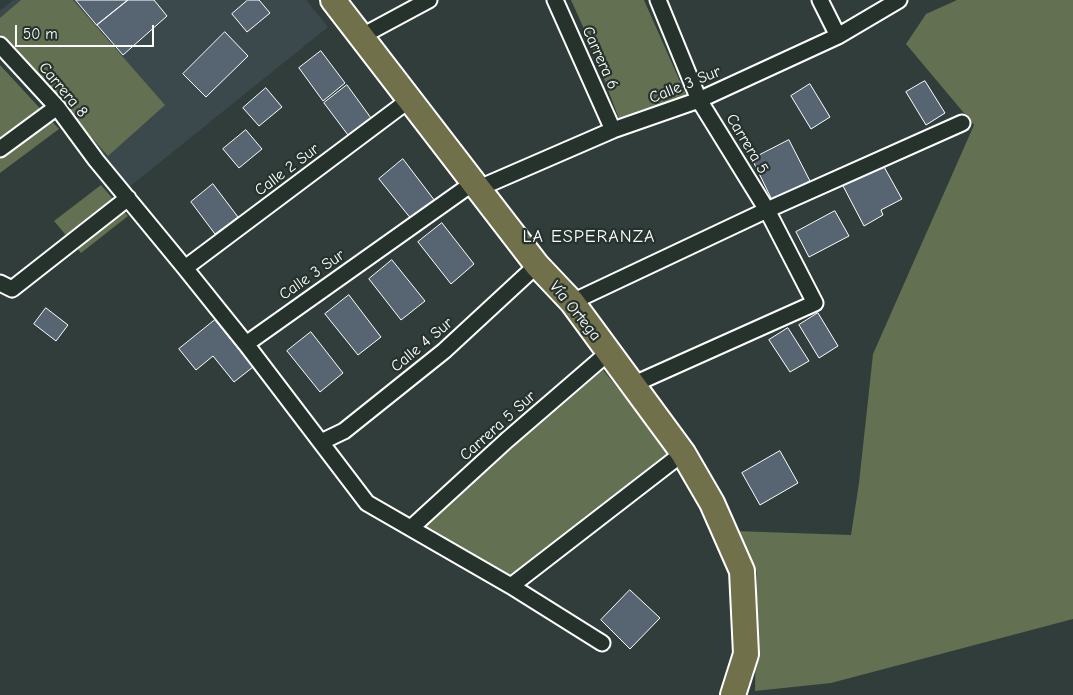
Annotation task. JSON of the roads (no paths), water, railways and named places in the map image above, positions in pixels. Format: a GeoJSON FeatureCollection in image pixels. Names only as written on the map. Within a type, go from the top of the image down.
{"type":"FeatureCollection","features":[{"type":"Feature","properties":{"kind":"main road","name":"Vía Ortega"},"geometry":{"type":"LineString","coordinates":[[333,0],[537,265],[572,302],[683,453],[712,503],[742,571],[746,654],[732,695]]}},
{"type":"Feature","properties":{"kind":"street"},"geometry":{"type":"LineString","coordinates":[[362,36],[428,0]]}},
{"type":"Feature","properties":{"kind":"street","name":"Carrera 6"},"geometry":{"type":"LineString","coordinates":[[555,0],[613,130]]}},
{"type":"Feature","properties":{"kind":"street","name":"Carrera 5"},"geometry":{"type":"LineString","coordinates":[[632,385],[815,303],[767,210],[699,100],[658,0]]}},
{"type":"Feature","properties":{"kind":"street"},"geometry":{"type":"LineString","coordinates":[[820,0],[838,36]]}},
{"type":"Feature","properties":{"kind":"street","name":"Calle 3 Sur"},"geometry":{"type":"LineString","coordinates":[[246,344],[475,186],[613,130],[699,100],[838,36],[899,0]]}},
{"type":"Feature","properties":{"kind":"street","name":"Carrera 8"},"geometry":{"type":"LineString","coordinates":[[0,45],[57,107],[96,160],[246,344],[367,503],[412,527],[602,643]]}},
{"type":"Feature","properties":{"kind":"street","name":"Calle 2 Sur"},"geometry":{"type":"LineString","coordinates":[[185,268],[410,100]]}},
{"type":"Feature","properties":{"kind":"street"},"geometry":{"type":"LineString","coordinates":[[0,149],[57,107]]}},
{"type":"Feature","properties":{"kind":"street"},"geometry":{"type":"LineString","coordinates":[[572,302],[767,210],[962,123]]}},
{"type":"Feature","properties":{"kind":"street"},"geometry":{"type":"LineString","coordinates":[[0,283],[12,289],[128,198]]}},
{"type":"Feature","properties":{"kind":"street","name":"Calle 4 Sur"},"geometry":{"type":"LineString","coordinates":[[321,442],[344,431],[444,351],[537,265]]}},
{"type":"Feature","properties":{"kind":"street","name":"Carrera 5 Sur"},"geometry":{"type":"LineString","coordinates":[[412,527],[507,440],[609,352]]}},
{"type":"Feature","properties":{"kind":"street"},"geometry":{"type":"LineString","coordinates":[[511,586],[683,453]]}},
{"type":"Feature","properties":{"kind":"district","name":"LA ESPERANZA"},"geometry":{"type":"Point","coordinates":[589,237]}}]}
